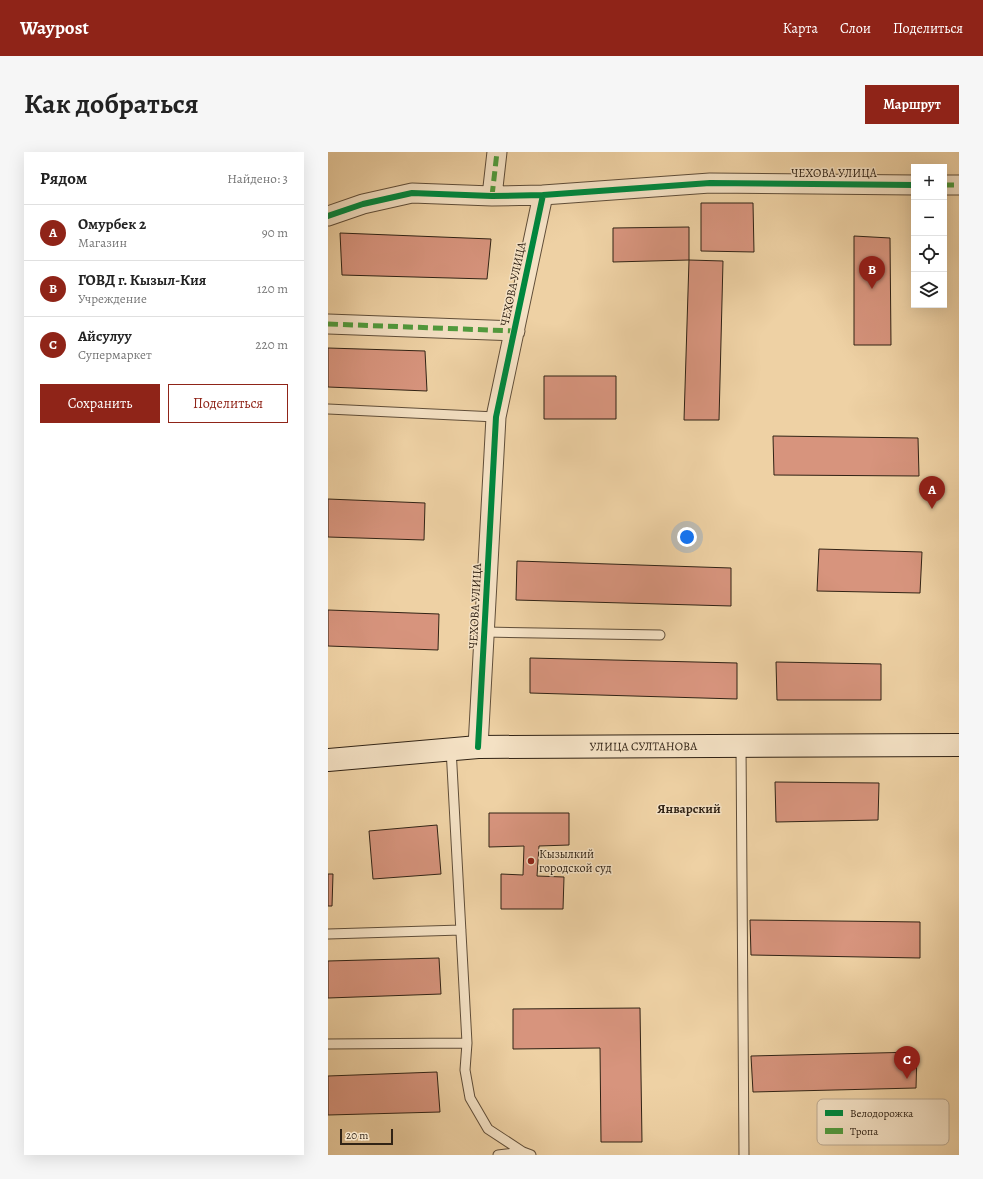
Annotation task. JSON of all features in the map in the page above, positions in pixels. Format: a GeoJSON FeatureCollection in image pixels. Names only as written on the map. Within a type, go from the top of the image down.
{"type":"FeatureCollection","features":[{"type":"Feature","properties":{"kind":"main road","name":"УЛИЦА СУЛТАНОВА"},"geometry":{"type":"LineString","coordinates":[[328,760],[451,748],[478,747],[959,745]]}},
{"type":"Feature","properties":{"kind":"street"},"geometry":{"type":"LineString","coordinates":[[492,196],[497,152]]}},
{"type":"Feature","properties":{"kind":"street","name":"ЧЕХОВА УЛИЦА"},"geometry":{"type":"LineString","coordinates":[[478,747],[496,417],[543,195],[710,183],[911,185]]}},
{"type":"Feature","properties":{"kind":"street"},"geometry":{"type":"LineString","coordinates":[[947,185],[959,185]]}},
{"type":"Feature","properties":{"kind":"street"},"geometry":{"type":"LineString","coordinates":[[328,216],[363,204],[412,193],[492,196],[543,195]]}},
{"type":"Feature","properties":{"kind":"street"},"geometry":{"type":"LineString","coordinates":[[328,324],[515,331]]}},
{"type":"Feature","properties":{"kind":"lane"},"geometry":{"type":"LineString","coordinates":[[328,409],[496,417]]}},
{"type":"Feature","properties":{"kind":"lane"},"geometry":{"type":"LineString","coordinates":[[485,632],[660,635]]}},
{"type":"Feature","properties":{"kind":"lane"},"geometry":{"type":"LineString","coordinates":[[741,746],[744,1155]]}},
{"type":"Feature","properties":{"kind":"lane"},"geometry":{"type":"LineString","coordinates":[[451,748],[467,1044],[465,1070],[470,1098],[488,1129],[527,1153]]}},
{"type":"Feature","properties":{"kind":"lane"},"geometry":{"type":"LineString","coordinates":[[328,934],[461,930]]}},
{"type":"Feature","properties":{"kind":"lane"},"geometry":{"type":"LineString","coordinates":[[328,1044],[467,1044]]}},
{"type":"Feature","properties":{"kind":"lane"},"geometry":{"type":"LineString","coordinates":[[498,1155],[527,1153]]}},
{"type":"Feature","properties":{"kind":"building"},"geometry":{"type":"Polygon","coordinates":[[[701,203],[753,203],[754,252],[701,251],[701,203]]]}},
{"type":"Feature","properties":{"kind":"building"},"geometry":{"type":"Polygon","coordinates":[[[689,227],[689,260],[613,262],[613,228],[689,227]]]}},
{"type":"Feature","properties":{"kind":"building"},"geometry":{"type":"Polygon","coordinates":[[[340,233],[491,239],[487,279],[342,275],[340,233]]]}},
{"type":"Feature","properties":{"kind":"building"},"geometry":{"type":"Polygon","coordinates":[[[854,236],[890,238],[891,345],[854,345],[854,236]]]}},
{"type":"Feature","properties":{"kind":"building"},"geometry":{"type":"Polygon","coordinates":[[[689,260],[723,261],[719,420],[684,420],[689,260]]]}},
{"type":"Feature","properties":{"kind":"building"},"geometry":{"type":"Polygon","coordinates":[[[328,348],[425,351],[427,391],[328,387],[328,348]]]}},
{"type":"Feature","properties":{"kind":"building"},"geometry":{"type":"Polygon","coordinates":[[[544,376],[616,376],[616,419],[544,419],[544,376]]]}},
{"type":"Feature","properties":{"kind":"building"},"geometry":{"type":"Polygon","coordinates":[[[773,436],[918,438],[919,476],[774,475],[773,436]]]}},
{"type":"Feature","properties":{"kind":"building"},"geometry":{"type":"Polygon","coordinates":[[[328,499],[425,503],[424,540],[328,537],[328,499]]]}},
{"type":"Feature","properties":{"kind":"building"},"geometry":{"type":"Polygon","coordinates":[[[819,549],[922,552],[920,593],[817,591],[819,549]]]}},
{"type":"Feature","properties":{"kind":"building"},"geometry":{"type":"Polygon","coordinates":[[[517,561],[731,568],[731,606],[516,600],[517,561]]]}},
{"type":"Feature","properties":{"kind":"building"},"geometry":{"type":"Polygon","coordinates":[[[328,610],[439,614],[438,650],[328,646],[328,610]]]}},
{"type":"Feature","properties":{"kind":"building"},"geometry":{"type":"Polygon","coordinates":[[[530,658],[737,663],[737,699],[530,693],[530,658]]]}},
{"type":"Feature","properties":{"kind":"building"},"geometry":{"type":"Polygon","coordinates":[[[776,662],[881,664],[881,700],[777,700],[776,662]]]}},
{"type":"Feature","properties":{"kind":"building"},"geometry":{"type":"Polygon","coordinates":[[[775,782],[879,783],[878,820],[776,822],[775,782]]]}},
{"type":"Feature","properties":{"kind":"building","name":"Кызылкий городской суд"},"geometry":{"type":"Polygon","coordinates":[[[489,813],[569,813],[569,845],[539,846],[537,876],[564,877],[563,909],[501,909],[501,874],[523,875],[524,846],[489,847],[489,813]]]}},
{"type":"Feature","properties":{"kind":"building"},"geometry":{"type":"Polygon","coordinates":[[[437,825],[441,874],[373,879],[369,831],[437,825]]]}},
{"type":"Feature","properties":{"kind":"building"},"geometry":{"type":"Polygon","coordinates":[[[328,874],[333,874],[332,906],[328,906],[328,874]]]}},
{"type":"Feature","properties":{"kind":"building"},"geometry":{"type":"Polygon","coordinates":[[[750,920],[920,922],[920,958],[751,955],[750,920]]]}},
{"type":"Feature","properties":{"kind":"building"},"geometry":{"type":"Polygon","coordinates":[[[439,958],[441,994],[328,998],[328,961],[439,958]]]}},
{"type":"Feature","properties":{"kind":"building"},"geometry":{"type":"Polygon","coordinates":[[[640,1008],[642,1142],[601,1142],[600,1048],[513,1049],[513,1009],[640,1008]]]}},
{"type":"Feature","properties":{"kind":"building"},"geometry":{"type":"Polygon","coordinates":[[[917,1052],[916,1088],[753,1092],[751,1056],[917,1052]]]}},
{"type":"Feature","properties":{"kind":"building"},"geometry":{"type":"Polygon","coordinates":[[[437,1072],[440,1112],[328,1115],[328,1076],[437,1072]]]}},
{"type":"Feature","properties":{"kind":"marked path"},"geometry":{"type":"LineString","coordinates":[[492,196],[497,152]]}},
{"type":"Feature","properties":{"kind":"marked path"},"geometry":{"type":"LineString","coordinates":[[947,185],[959,185]]}},
{"type":"Feature","properties":{"kind":"marked path"},"geometry":{"type":"LineString","coordinates":[[328,324],[515,331]]}},
{"type":"Feature","properties":{"kind":"cycle path"},"geometry":{"type":"LineString","coordinates":[[478,747],[496,417],[543,195],[710,183],[911,185]]}},
{"type":"Feature","properties":{"kind":"cycle path"},"geometry":{"type":"LineString","coordinates":[[328,216],[363,204],[412,193],[492,196],[543,195]]}},
{"type":"Feature","properties":{"kind":"place","name":"ГОВД г. Кызыл-Кия"},"geometry":{"type":"Point","coordinates":[872,289]}},
{"type":"Feature","properties":{"kind":"place","name":"Омурбек 2"},"geometry":{"type":"Point","coordinates":[932,509]}},
{"type":"Feature","properties":{"kind":"place","name":"Кызылкий городской суд"},"geometry":{"type":"Point","coordinates":[531,861]}},
{"type":"Feature","properties":{"kind":"place","name":"Айсулуу"},"geometry":{"type":"Point","coordinates":[907,1079]}},
{"type":"Feature","properties":{"kind":"district","name":"Январский"},"geometry":{"type":"Point","coordinates":[689,808]}}]}
